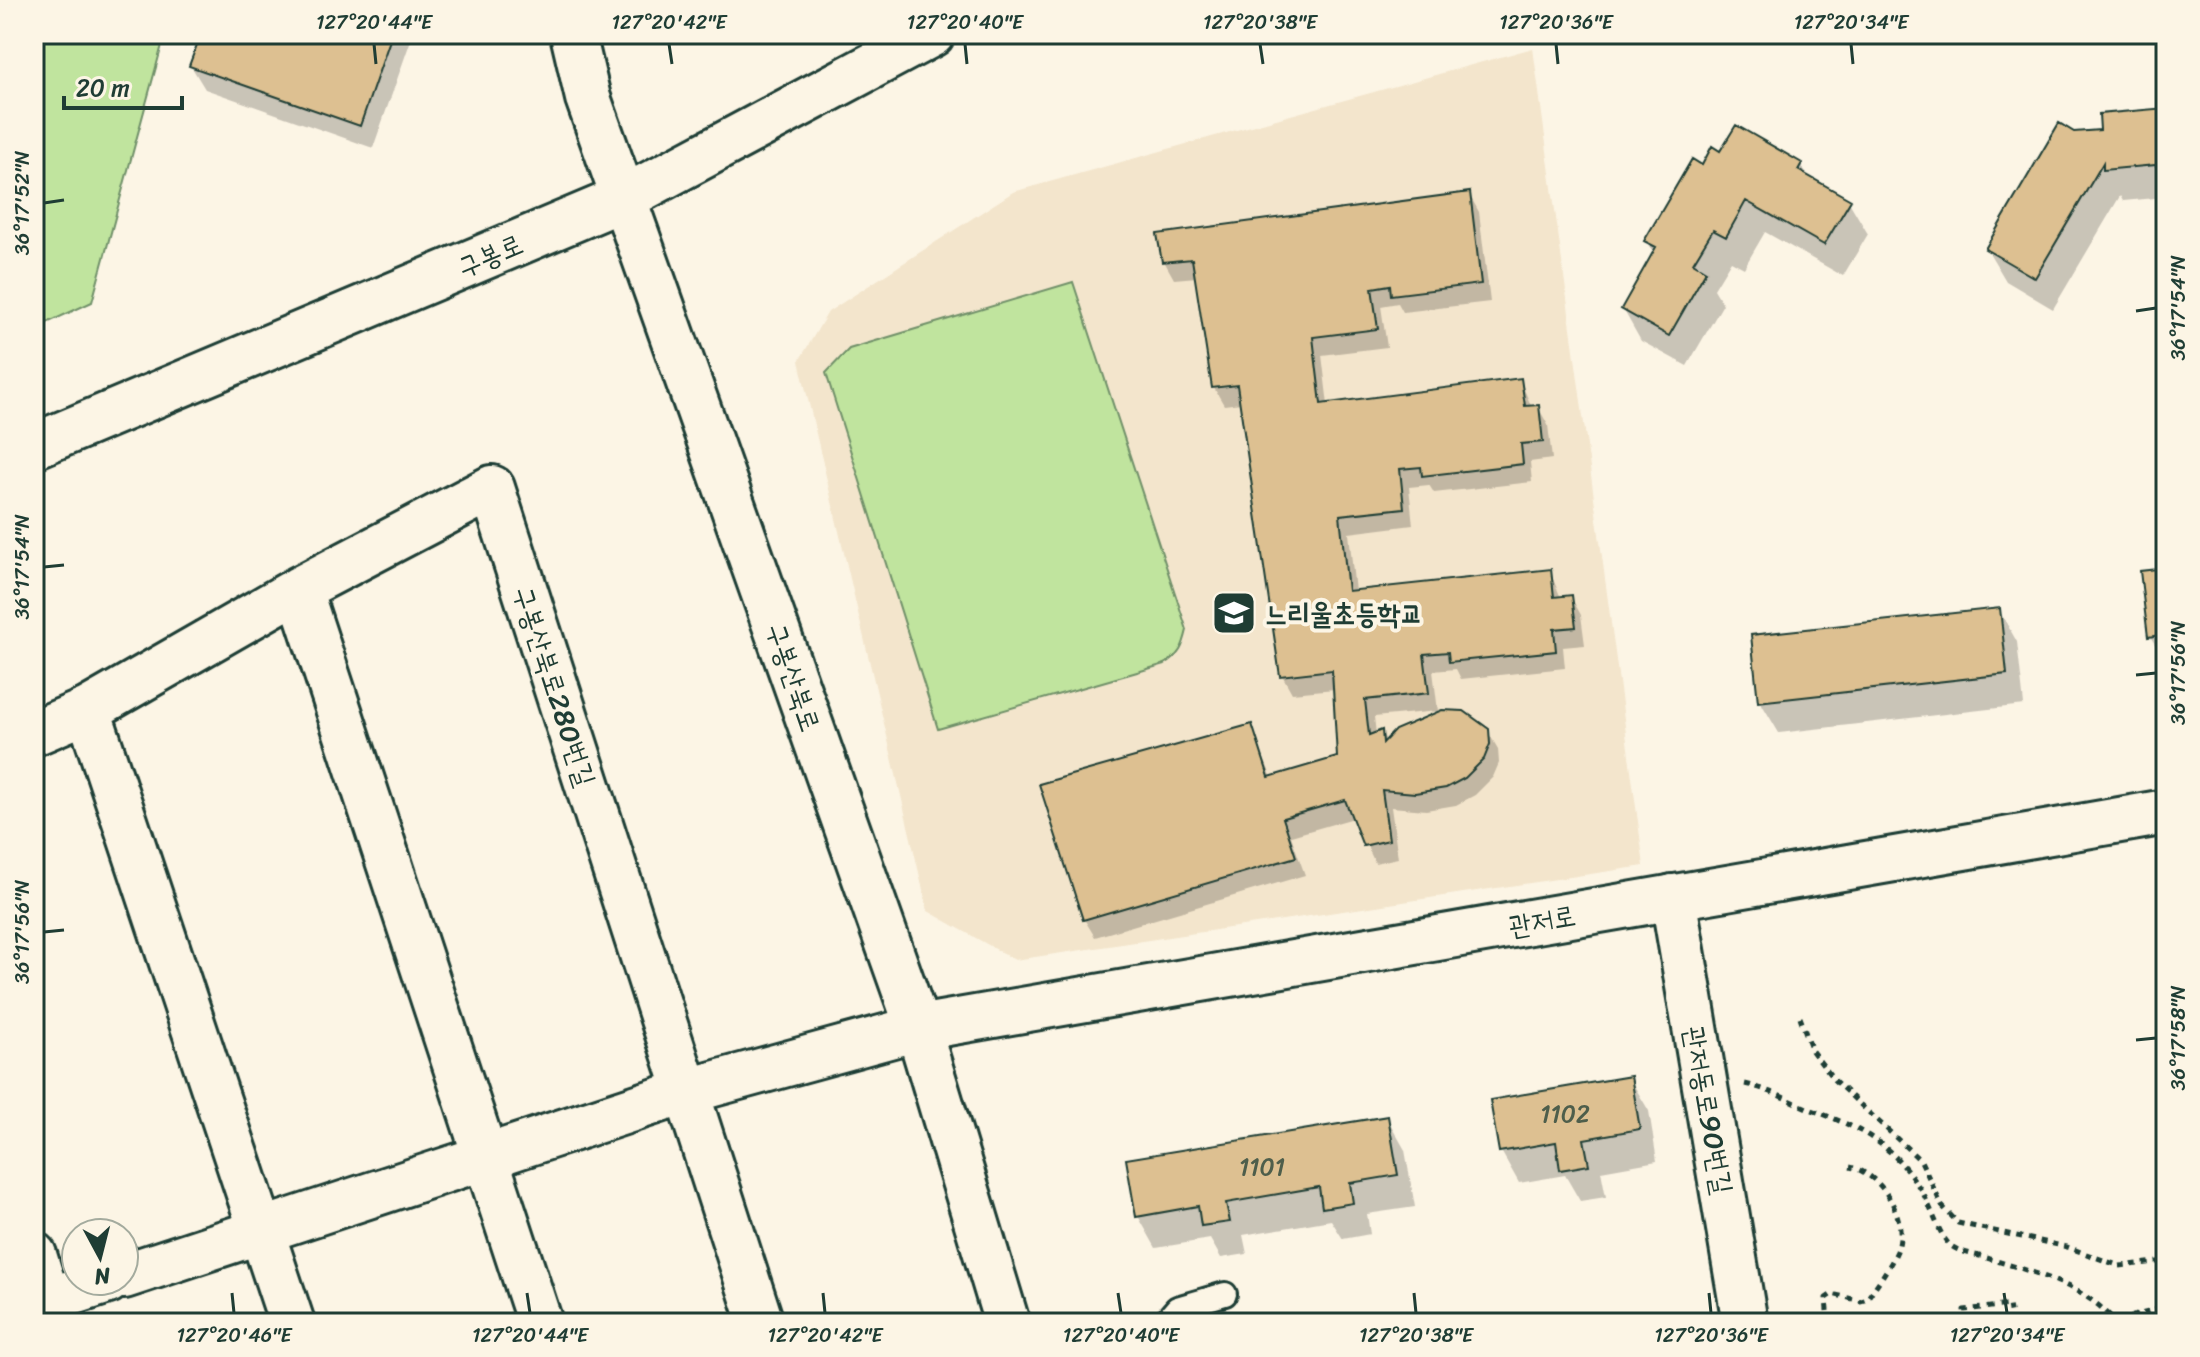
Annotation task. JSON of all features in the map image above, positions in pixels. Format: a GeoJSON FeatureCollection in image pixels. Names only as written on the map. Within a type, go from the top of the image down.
{"type":"FeatureCollection","features":[{"type":"Feature","properties":{"kind":"street","name":"구봉산북로"},"geometry":{"type":"LineString","coordinates":[[573,34],[588,98],[918,1028],[1007,1323]]}},
{"type":"Feature","properties":{"kind":"street","name":"구봉로"},"geometry":{"type":"LineString","coordinates":[[34,446],[624,198],[932,34]]}},
{"type":"Feature","properties":{"kind":"street","name":"구봉산북로280번길"},"geometry":{"type":"LineString","coordinates":[[34,733],[88,710],[299,589],[492,488],[684,1092],[761,1323]]}},
{"type":"Feature","properties":{"kind":"street"},"geometry":{"type":"LineString","coordinates":[[299,589],[540,1323]]}},
{"type":"Feature","properties":{"kind":"street"},"geometry":{"type":"LineString","coordinates":[[88,710],[292,1323]]}},
{"type":"Feature","properties":{"kind":"street","name":"관저로"},"geometry":{"type":"LineString","coordinates":[[918,1028],[2166,812]]}},
{"type":"Feature","properties":{"kind":"street","name":"관저동로90번길"},"geometry":{"type":"LineString","coordinates":[[1673,897],[1745,1323]]}},
{"type":"Feature","properties":{"kind":"street"},"geometry":{"type":"LineString","coordinates":[[140,1271],[684,1092],[918,1028]]}},
{"type":"Feature","properties":{"kind":"street"},"geometry":{"type":"LineString","coordinates":[[34,1255],[41,1303]]}},
{"type":"Feature","properties":{"kind":"lane"},"geometry":{"type":"LineString","coordinates":[[1164,1323],[1177,1308],[1225,1294]]}},
{"type":"Feature","properties":{"kind":"path"},"geometry":{"type":"LineString","coordinates":[[1800,1017],[1812,1051],[1834,1080],[1921,1161],[1942,1206],[1958,1223],[2067,1247],[2120,1266],[2166,1261]]}},
{"type":"Feature","properties":{"kind":"path"},"geometry":{"type":"LineString","coordinates":[[1731,1081],[1771,1090],[1853,1124],[1883,1143],[1904,1165],[1934,1210],[1939,1230],[1951,1247],[2039,1275],[2096,1300],[2111,1322],[2166,1307]]}},
{"type":"Feature","properties":{"kind":"path"},"geometry":{"type":"LineString","coordinates":[[1828,1323],[1826,1298],[1832,1294],[1861,1301],[1867,1299],[1898,1249],[1899,1227],[1889,1198],[1864,1169],[1850,1167]]}},
{"type":"Feature","properties":{"kind":"path"},"geometry":{"type":"LineString","coordinates":[[1966,1323],[1964,1310],[2009,1305],[2012,1323]]}},
{"type":"Feature","properties":{"kind":"shaded area","name":"느리울초등학교"},"geometry":{"type":"Polygon","coordinates":[[[1533,48],[1644,866],[1015,960],[928,911],[799,361],[828,312],[1013,192],[1533,48]]]}},
{"type":"Feature","properties":{"kind":"green space"},"geometry":{"type":"Polygon","coordinates":[[[34,34],[165,34],[92,302],[34,329],[34,34]]]}},
{"type":"Feature","properties":{"kind":"green space"},"geometry":{"type":"Polygon","coordinates":[[[1073,282],[1187,630],[1184,641],[1177,654],[1165,664],[938,729],[826,373],[849,349],[1073,282]]]}},
{"type":"Feature","properties":{"kind":"building"},"geometry":{"type":"Polygon","coordinates":[[[201,34],[392,34],[360,126],[189,66],[201,34]]]}},
{"type":"Feature","properties":{"kind":"building"},"geometry":{"type":"Polygon","coordinates":[[[2166,108],[2166,164],[2103,170],[2103,163],[2035,278],[1985,249],[2059,123],[2074,132],[2100,130],[2099,114],[2166,108]]]}},
{"type":"Feature","properties":{"kind":"building"},"geometry":{"type":"Polygon","coordinates":[[[1736,125],[1802,163],[1798,170],[1851,200],[1824,245],[1746,201],[1726,237],[1713,230],[1693,263],[1706,271],[1669,336],[1621,309],[1656,247],[1644,241],[1692,159],[1702,165],[1712,146],[1720,151],[1736,125]]]}},
{"type":"Feature","properties":{"kind":"building"},"geometry":{"type":"Polygon","coordinates":[[[1470,192],[1481,284],[1391,295],[1390,285],[1372,288],[1378,329],[1313,337],[1321,404],[1521,378],[1525,406],[1539,405],[1543,442],[1521,444],[1523,464],[1422,476],[1421,467],[1400,469],[1404,508],[1340,515],[1348,591],[1551,569],[1554,597],[1572,595],[1576,627],[1554,629],[1556,651],[1449,662],[1448,652],[1424,654],[1429,693],[1365,700],[1369,735],[1382,730],[1383,743],[1395,730],[1442,710],[1464,711],[1489,729],[1490,744],[1484,759],[1465,778],[1446,788],[1415,793],[1382,790],[1389,840],[1363,846],[1345,800],[1283,818],[1296,857],[1083,920],[1039,784],[1252,724],[1269,777],[1337,757],[1332,670],[1280,676],[1237,385],[1212,388],[1192,259],[1162,262],[1157,234],[1470,192]]]}},
{"type":"Feature","properties":{"kind":"building"},"geometry":{"type":"Polygon","coordinates":[[[2166,568],[2166,634],[2148,637],[2140,571],[2166,568]]]}},
{"type":"Feature","properties":{"kind":"building"},"geometry":{"type":"Polygon","coordinates":[[[2000,608],[2007,674],[1758,702],[1751,635],[2000,608]]]}},
{"type":"Feature","properties":{"kind":"building"},"geometry":{"type":"Polygon","coordinates":[[[1631,1076],[1640,1129],[1584,1139],[1589,1165],[1560,1170],[1556,1142],[1499,1152],[1490,1100],[1631,1076]]]}},
{"type":"Feature","properties":{"kind":"building"},"geometry":{"type":"Polygon","coordinates":[[[1388,1116],[1398,1175],[1350,1183],[1353,1203],[1322,1208],[1319,1187],[1226,1203],[1230,1222],[1201,1226],[1198,1206],[1136,1217],[1126,1159],[1388,1116]]]}},
{"type":"Feature","properties":{"kind":"place","name":"느리울초등학교"},"geometry":{"type":"Point","coordinates":[1234,613]}}]}
